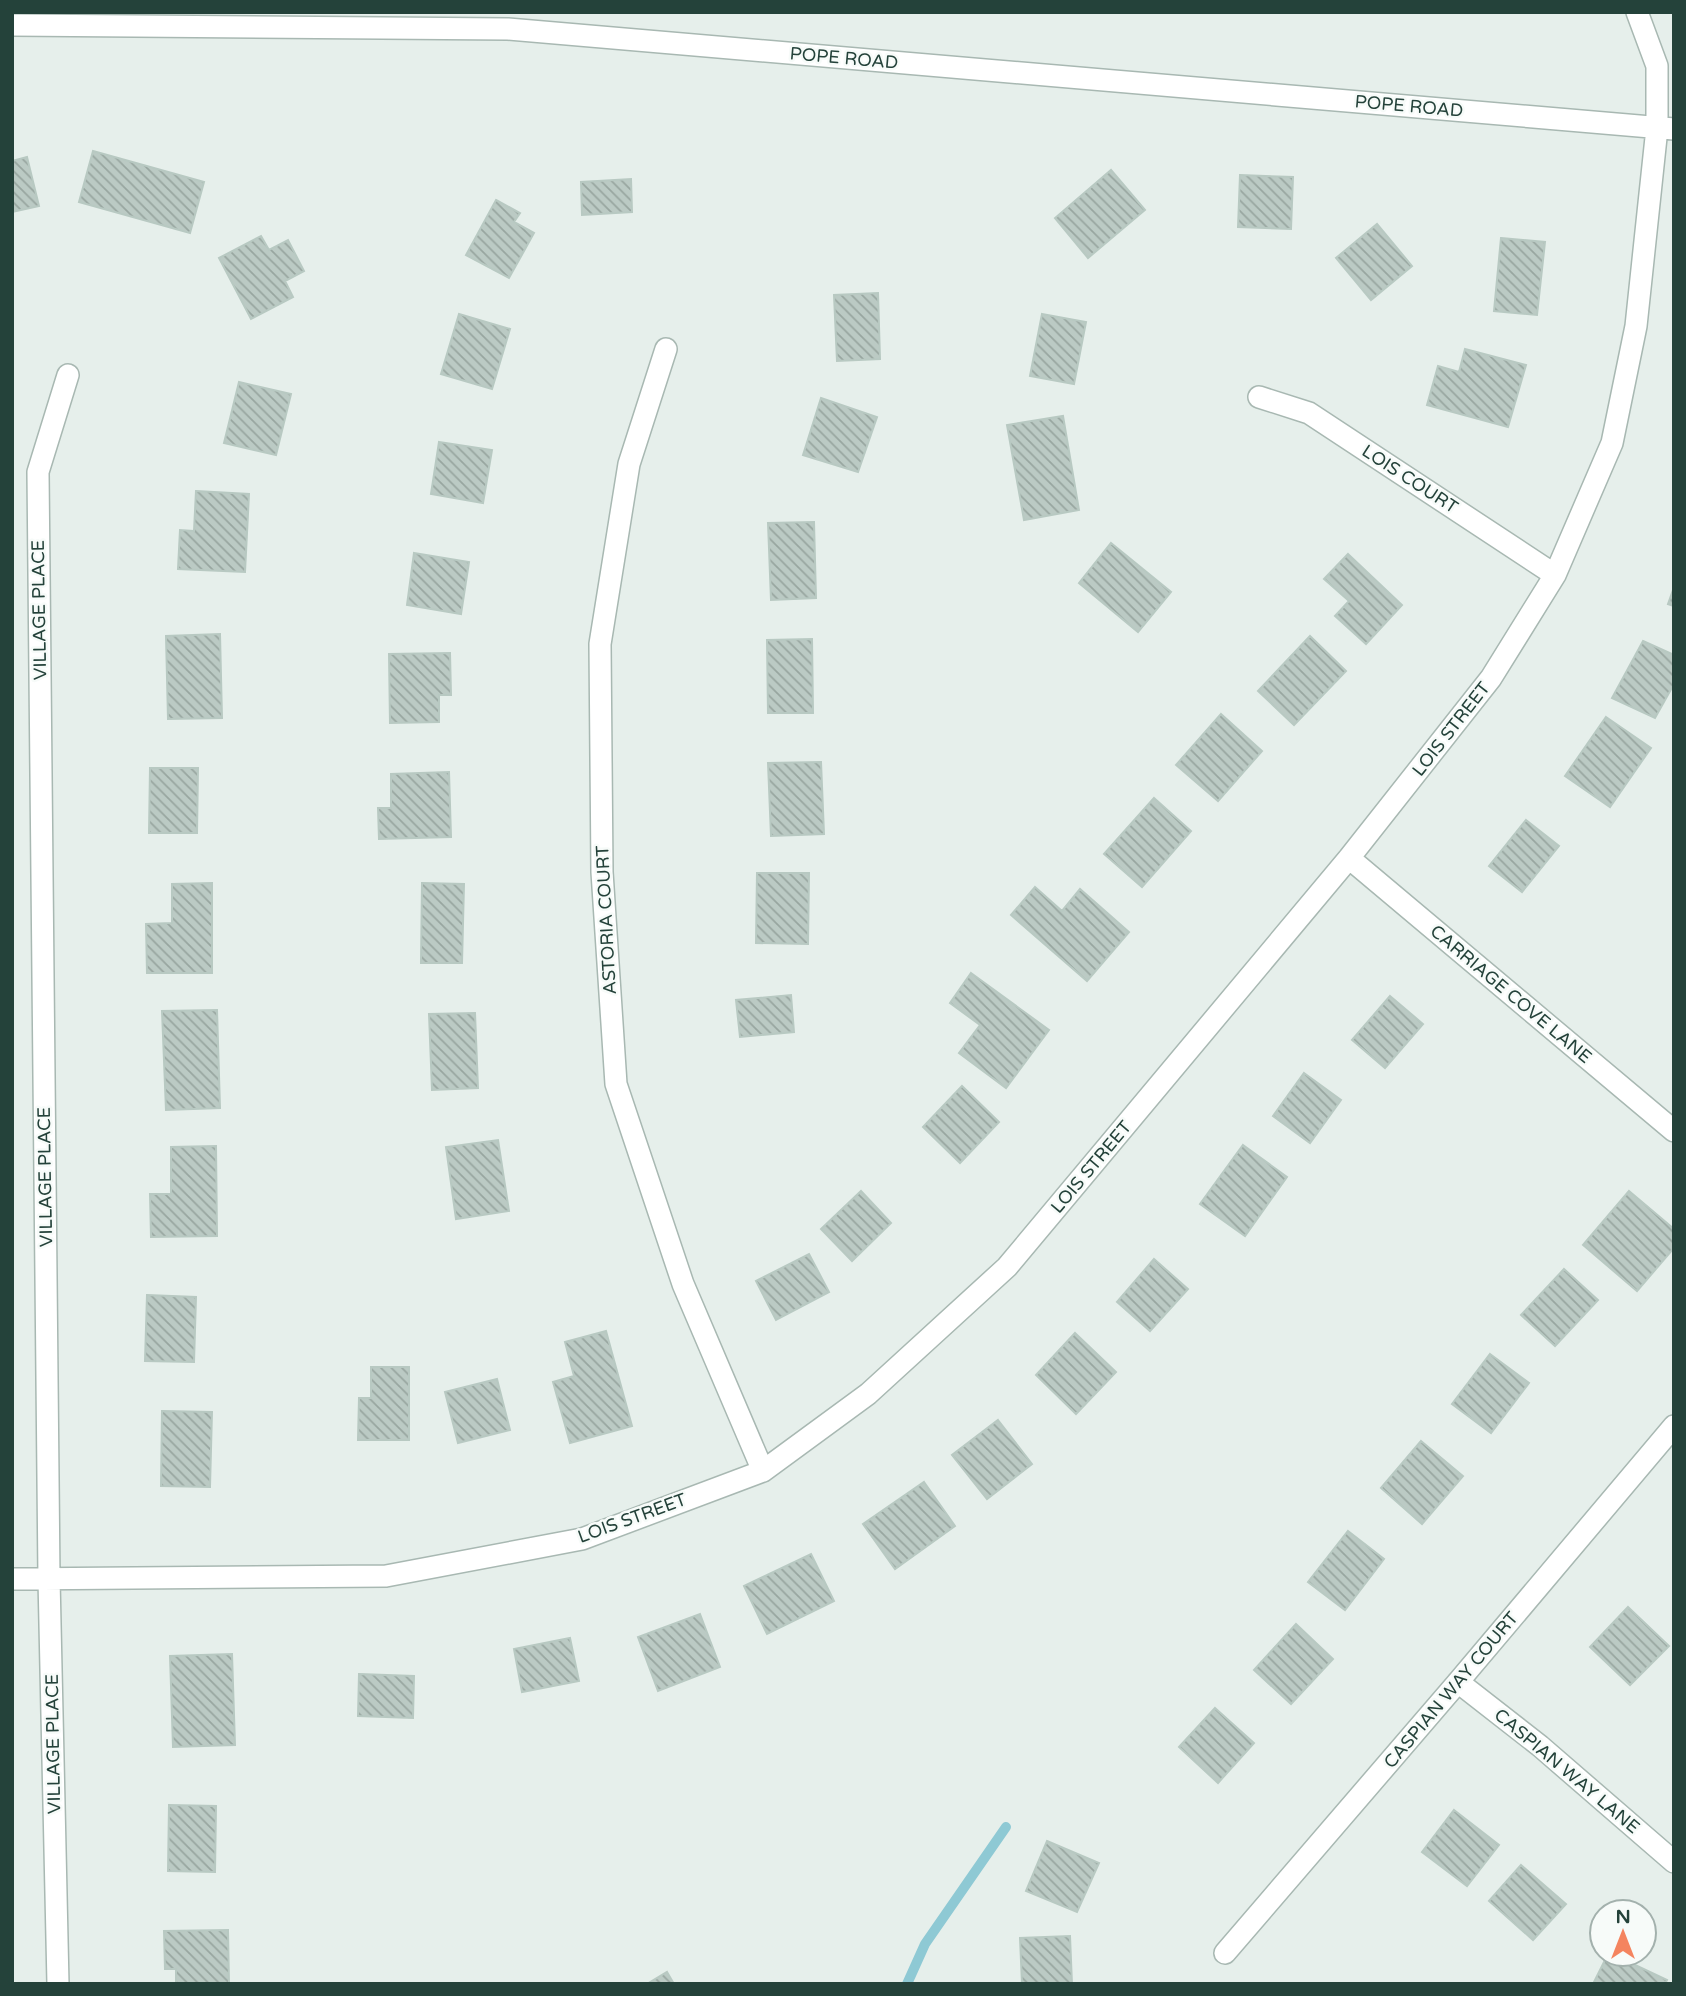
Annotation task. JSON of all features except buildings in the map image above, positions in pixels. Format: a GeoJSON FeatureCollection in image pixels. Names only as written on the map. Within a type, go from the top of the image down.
{"type":"FeatureCollection","features":[{"type":"Feature","properties":{"kind":"street","name":"LOIS STREET"},"geometry":{"type":"LineString","coordinates":[[12,1579],[386,1576],[582,1539],[763,1471],[868,1394],[1007,1267],[1349,858],[1491,678],[1555,575],[1612,443],[1636,326],[1666,129],[1657,66],[1637,12]]}},
{"type":"Feature","properties":{"kind":"street","name":"POPE ROAD"},"geometry":{"type":"LineString","coordinates":[[12,25],[508,29],[1666,129]]}},
{"type":"Feature","properties":{"kind":"street","name":"ASTORIA COURT"},"geometry":{"type":"LineString","coordinates":[[666,349],[629,464],[600,644],[602,872],[616,1084],[683,1284],[763,1471]]}},
{"type":"Feature","properties":{"kind":"street","name":"VILLAGE PLACE"},"geometry":{"type":"LineString","coordinates":[[58,1984],[49,1579],[38,472],[68,375]]}},
{"type":"Feature","properties":{"kind":"street","name":"LOIS COURT"},"geometry":{"type":"LineString","coordinates":[[1259,397],[1309,413],[1555,575]]}},
{"type":"Feature","properties":{"kind":"street","name":"CARRIAGE COVE LANE"},"geometry":{"type":"LineString","coordinates":[[1349,858],[1674,1131]]}},
{"type":"Feature","properties":{"kind":"street","name":"CASPIAN WAY COURT"},"geometry":{"type":"LineString","coordinates":[[1226,1953],[1674,1426]]}},
{"type":"Feature","properties":{"kind":"street","name":"CASPIAN WAY LANE"},"geometry":{"type":"LineString","coordinates":[[1458,1682],[1540,1746],[1674,1862]]}},
{"type":"Feature","properties":{"kind":"waterway"},"geometry":{"type":"LineString","coordinates":[[907,1984],[925,1944],[1006,1827]]}}]}
